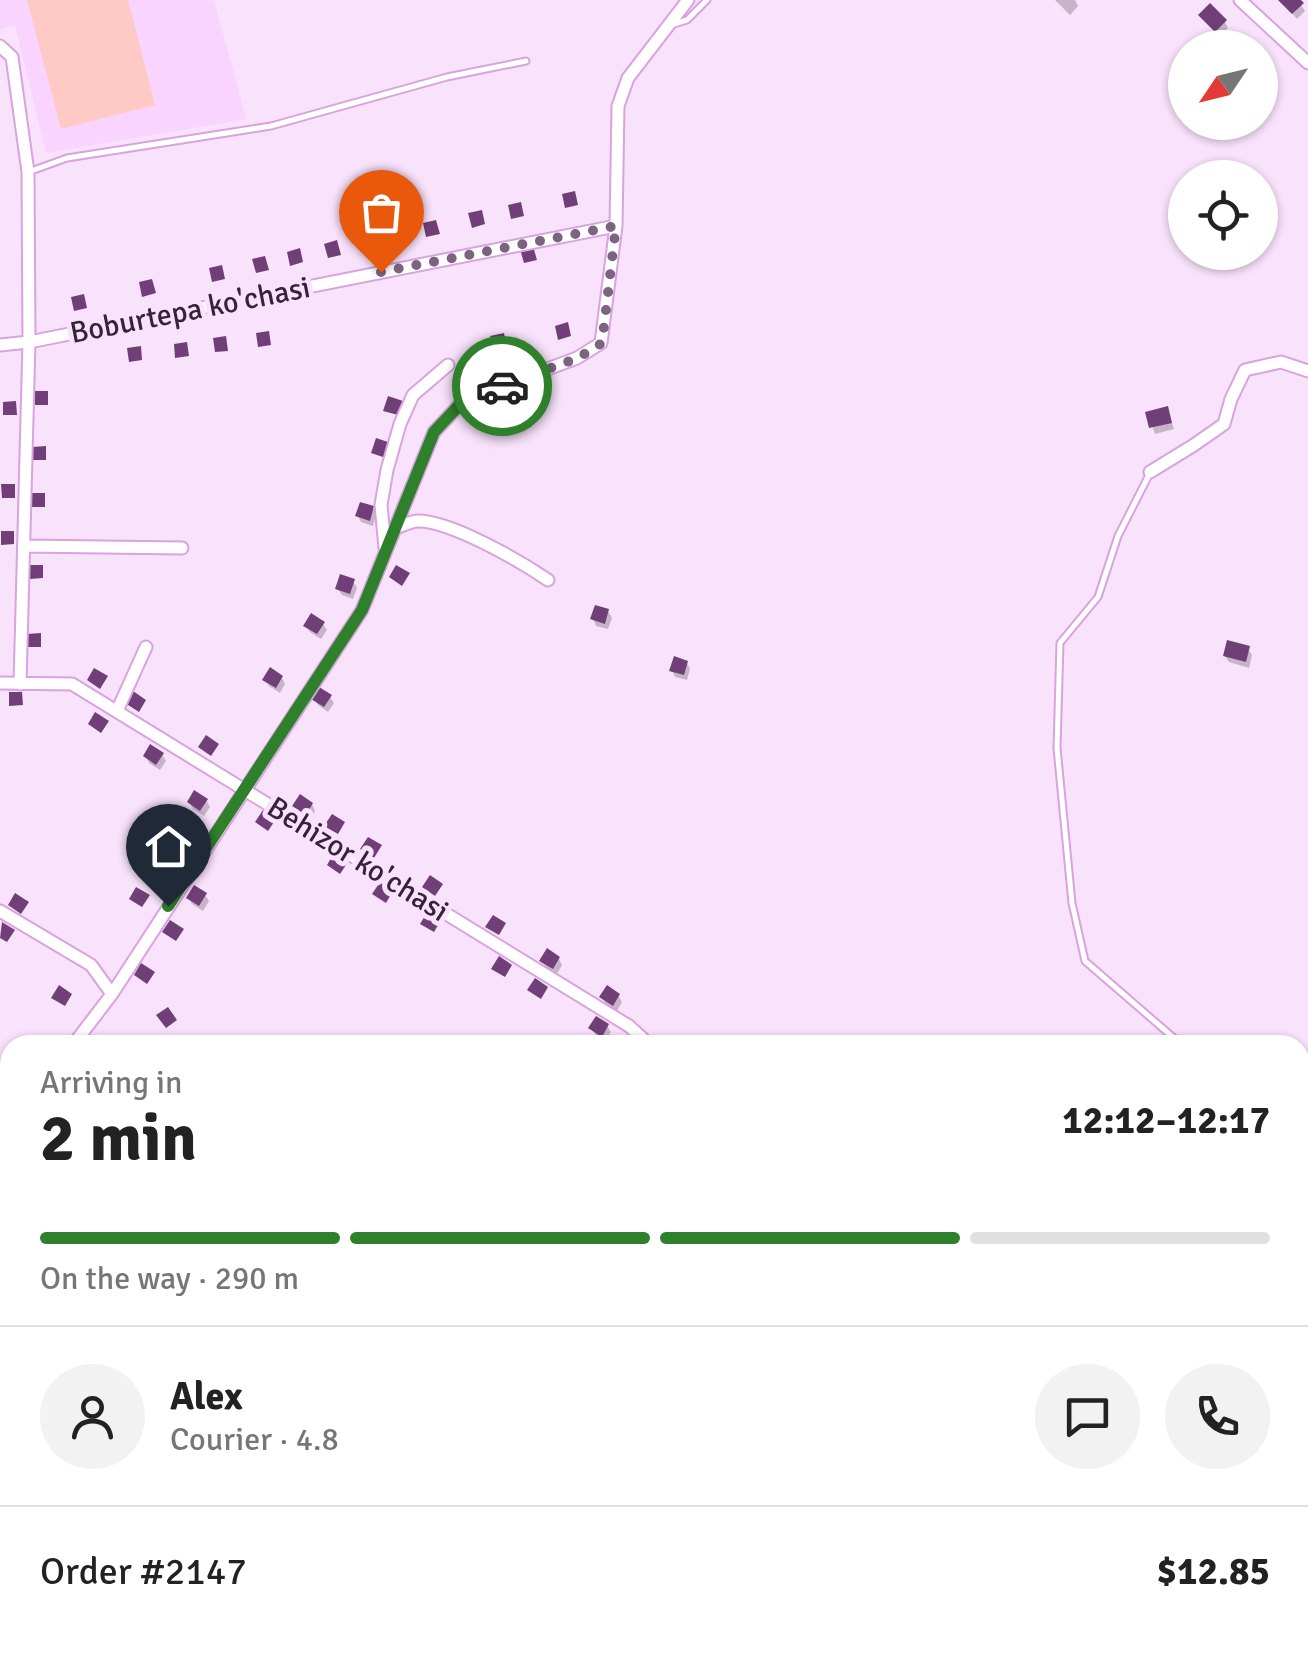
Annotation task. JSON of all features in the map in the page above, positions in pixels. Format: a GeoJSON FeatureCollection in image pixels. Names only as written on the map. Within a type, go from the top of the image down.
{"type":"FeatureCollection","features":[{"type":"Feature","properties":{"kind":"street"},"geometry":{"type":"LineString","coordinates":[[81,1035],[112,994],[362,610],[434,432],[464,400],[578,358],[602,343],[616,226],[618,106],[628,78],[688,0]]}},
{"type":"Feature","properties":{"kind":"street"},"geometry":{"type":"LineString","coordinates":[[1240,0],[1308,62]]}},
{"type":"Feature","properties":{"kind":"street"},"geometry":{"type":"LineString","coordinates":[[0,46],[12,57],[28,172],[29,342],[20,684]]}},
{"type":"Feature","properties":{"kind":"street","name":"Boburtepa ko'chasi"},"geometry":{"type":"LineString","coordinates":[[0,345],[616,226]]}},
{"type":"Feature","properties":{"kind":"street"},"geometry":{"type":"LineString","coordinates":[[1150,472],[1224,424],[1245,370],[1281,362],[1308,370]]}},
{"type":"Feature","properties":{"kind":"street"},"geometry":{"type":"LineString","coordinates":[[385,552],[382,505],[400,424],[413,395],[448,365]]}},
{"type":"Feature","properties":{"kind":"street"},"geometry":{"type":"LineString","coordinates":[[395,528],[417,521],[442,526],[510,555],[548,580]]}},
{"type":"Feature","properties":{"kind":"street"},"geometry":{"type":"LineString","coordinates":[[24,546],[182,548]]}},
{"type":"Feature","properties":{"kind":"street"},"geometry":{"type":"LineString","coordinates":[[116,711],[146,647]]}},
{"type":"Feature","properties":{"kind":"street","name":"Behizor ko'chasi"},"geometry":{"type":"LineString","coordinates":[[0,684],[72,684],[638,1035]]}},
{"type":"Feature","properties":{"kind":"street"},"geometry":{"type":"LineString","coordinates":[[0,911],[91,965],[112,994]]}},
{"type":"Feature","properties":{"kind":"lane"},"geometry":{"type":"LineString","coordinates":[[671,24],[688,20],[707,0]]}},
{"type":"Feature","properties":{"kind":"lane"},"geometry":{"type":"LineString","coordinates":[[28,172],[67,158],[271,126],[447,77],[526,61]]}},
{"type":"Feature","properties":{"kind":"lane"},"geometry":{"type":"LineString","coordinates":[[1150,472],[1118,536],[1098,596],[1060,643],[1057,748],[1072,903],[1085,960],[1171,1035]]}},
{"type":"Feature","properties":{"kind":"shaded area"},"geometry":{"type":"Polygon","coordinates":[[[0,0],[214,0],[246,119],[46,153],[15,25],[0,29],[0,0]]]}},
{"type":"Feature","properties":{"kind":"shaded area"},"geometry":{"type":"Polygon","coordinates":[[[27,0],[128,0],[155,105],[61,129],[27,0]]]}},
{"type":"Feature","properties":{"kind":"building"},"geometry":{"type":"Polygon","coordinates":[[[1278,0],[1301,0],[1304,3],[1292,14],[1278,0]]]}},
{"type":"Feature","properties":{"kind":"building"},"geometry":{"type":"Polygon","coordinates":[[[1210,3],[1227,20],[1213,30],[1198,15],[1210,3]]]}},
{"type":"Feature","properties":{"kind":"building"},"geometry":{"type":"Polygon","coordinates":[[[575,191],[578,205],[565,208],[562,194],[575,191]]]}},
{"type":"Feature","properties":{"kind":"building"},"geometry":{"type":"Polygon","coordinates":[[[521,202],[524,216],[511,219],[508,205],[521,202]]]}},
{"type":"Feature","properties":{"kind":"building"},"geometry":{"type":"Polygon","coordinates":[[[482,210],[485,224],[472,228],[468,213],[482,210]]]}},
{"type":"Feature","properties":{"kind":"building"},"geometry":{"type":"Polygon","coordinates":[[[436,220],[440,234],[426,237],[423,223],[436,220]]]}},
{"type":"Feature","properties":{"kind":"building"},"geometry":{"type":"Polygon","coordinates":[[[396,228],[399,242],[386,245],[383,231],[396,228]]]}},
{"type":"Feature","properties":{"kind":"building"},"geometry":{"type":"Polygon","coordinates":[[[371,233],[375,247],[361,250],[358,236],[371,233]]]}},
{"type":"Feature","properties":{"kind":"building"},"geometry":{"type":"Polygon","coordinates":[[[337,240],[341,255],[328,258],[324,244],[337,240]]]}},
{"type":"Feature","properties":{"kind":"building"},"geometry":{"type":"Polygon","coordinates":[[[533,246],[537,260],[524,263],[520,249],[533,246]]]}},
{"type":"Feature","properties":{"kind":"building"},"geometry":{"type":"Polygon","coordinates":[[[300,248],[303,262],[290,266],[287,252],[300,248]]]}},
{"type":"Feature","properties":{"kind":"building"},"geometry":{"type":"Polygon","coordinates":[[[265,256],[269,270],[256,273],[252,259],[265,256]]]}},
{"type":"Feature","properties":{"kind":"building"},"geometry":{"type":"Polygon","coordinates":[[[222,265],[225,279],[212,282],[209,268],[222,265]]]}},
{"type":"Feature","properties":{"kind":"building"},"geometry":{"type":"Polygon","coordinates":[[[152,279],[156,293],[142,297],[139,282],[152,279]]]}},
{"type":"Feature","properties":{"kind":"building"},"geometry":{"type":"Polygon","coordinates":[[[84,294],[87,308],[74,311],[71,297],[84,294]]]}},
{"type":"Feature","properties":{"kind":"building"},"geometry":{"type":"Polygon","coordinates":[[[568,322],[571,336],[558,340],[555,326],[568,322]]]}},
{"type":"Feature","properties":{"kind":"building"},"geometry":{"type":"Polygon","coordinates":[[[269,331],[271,345],[258,347],[256,333],[269,331]]]}},
{"type":"Feature","properties":{"kind":"building"},"geometry":{"type":"Polygon","coordinates":[[[504,333],[507,347],[494,350],[490,336],[504,333]]]}},
{"type":"Feature","properties":{"kind":"building"},"geometry":{"type":"Polygon","coordinates":[[[226,336],[228,351],[215,352],[213,338],[226,336]]]}},
{"type":"Feature","properties":{"kind":"building"},"geometry":{"type":"Polygon","coordinates":[[[187,342],[189,356],[175,358],[174,344],[187,342]]]}},
{"type":"Feature","properties":{"kind":"building"},"geometry":{"type":"Polygon","coordinates":[[[141,346],[142,360],[129,362],[127,348],[141,346]]]}},
{"type":"Feature","properties":{"kind":"building"},"geometry":{"type":"Polygon","coordinates":[[[35,391],[48,391],[48,405],[35,405],[35,391]]]}},
{"type":"Feature","properties":{"kind":"building"},"geometry":{"type":"Polygon","coordinates":[[[388,396],[403,401],[398,415],[383,411],[388,396]]]}},
{"type":"Feature","properties":{"kind":"building"},"geometry":{"type":"Polygon","coordinates":[[[16,401],[17,415],[3,415],[3,402],[16,401]]]}},
{"type":"Feature","properties":{"kind":"building"},"geometry":{"type":"Polygon","coordinates":[[[1168,406],[1172,423],[1149,428],[1145,412],[1168,406]]]}},
{"type":"Feature","properties":{"kind":"building"},"geometry":{"type":"Polygon","coordinates":[[[376,438],[391,443],[386,458],[371,453],[376,438]]]}},
{"type":"Feature","properties":{"kind":"building"},"geometry":{"type":"Polygon","coordinates":[[[46,446],[46,460],[33,460],[33,447],[46,446]]]}},
{"type":"Feature","properties":{"kind":"building"},"geometry":{"type":"Polygon","coordinates":[[[1,484],[15,484],[15,498],[2,498],[1,484]]]}},
{"type":"Feature","properties":{"kind":"building"},"geometry":{"type":"Polygon","coordinates":[[[31,493],[45,493],[45,507],[32,507],[31,493]]]}},
{"type":"Feature","properties":{"kind":"building"},"geometry":{"type":"Polygon","coordinates":[[[360,502],[374,506],[370,521],[355,516],[360,502]]]}},
{"type":"Feature","properties":{"kind":"building"},"geometry":{"type":"Polygon","coordinates":[[[1,531],[14,531],[14,544],[1,545],[1,531]]]}},
{"type":"Feature","properties":{"kind":"building"},"geometry":{"type":"Polygon","coordinates":[[[29,565],[43,565],[43,578],[30,579],[29,565]]]}},
{"type":"Feature","properties":{"kind":"building"},"geometry":{"type":"Polygon","coordinates":[[[396,565],[410,573],[402,586],[389,577],[396,565]]]}},
{"type":"Feature","properties":{"kind":"building"},"geometry":{"type":"Polygon","coordinates":[[[340,574],[355,579],[350,594],[335,589],[340,574]]]}},
{"type":"Feature","properties":{"kind":"building"},"geometry":{"type":"Polygon","coordinates":[[[595,605],[609,609],[605,624],[590,619],[595,605]]]}},
{"type":"Feature","properties":{"kind":"building"},"geometry":{"type":"Polygon","coordinates":[[[311,613],[325,622],[317,634],[303,626],[311,613]]]}},
{"type":"Feature","properties":{"kind":"building"},"geometry":{"type":"Polygon","coordinates":[[[41,633],[41,647],[28,647],[27,634],[41,633]]]}},
{"type":"Feature","properties":{"kind":"building"},"geometry":{"type":"Polygon","coordinates":[[[1227,640],[1250,646],[1246,662],[1223,656],[1227,640]]]}},
{"type":"Feature","properties":{"kind":"building"},"geometry":{"type":"Polygon","coordinates":[[[674,656],[688,661],[684,675],[669,671],[674,656]]]}},
{"type":"Feature","properties":{"kind":"building"},"geometry":{"type":"Polygon","coordinates":[[[270,667],[283,676],[276,688],[262,680],[270,667]]]}},
{"type":"Feature","properties":{"kind":"building"},"geometry":{"type":"Polygon","coordinates":[[[94,668],[108,676],[100,689],[87,680],[94,668]]]}},
{"type":"Feature","properties":{"kind":"building"},"geometry":{"type":"Polygon","coordinates":[[[319,687],[332,695],[324,707],[311,699],[319,687]]]}},
{"type":"Feature","properties":{"kind":"building"},"geometry":{"type":"Polygon","coordinates":[[[133,691],[146,700],[139,712],[125,703],[133,691]]]}},
{"type":"Feature","properties":{"kind":"building"},"geometry":{"type":"Polygon","coordinates":[[[9,692],[22,692],[23,705],[9,706],[9,692]]]}},
{"type":"Feature","properties":{"kind":"building"},"geometry":{"type":"Polygon","coordinates":[[[95,712],[109,721],[101,733],[88,724],[95,712]]]}},
{"type":"Feature","properties":{"kind":"building"},"geometry":{"type":"Polygon","coordinates":[[[206,735],[219,744],[211,756],[198,747],[206,735]]]}},
{"type":"Feature","properties":{"kind":"building"},"geometry":{"type":"Polygon","coordinates":[[[150,744],[164,753],[156,765],[143,756],[150,744]]]}},
{"type":"Feature","properties":{"kind":"building"},"geometry":{"type":"Polygon","coordinates":[[[194,790],[208,799],[200,811],[187,802],[194,790]]]}},
{"type":"Feature","properties":{"kind":"building"},"geometry":{"type":"Polygon","coordinates":[[[300,794],[313,803],[306,815],[292,806],[300,794]]]}},
{"type":"Feature","properties":{"kind":"building"},"geometry":{"type":"Polygon","coordinates":[[[263,810],[276,819],[268,831],[255,822],[263,810]]]}},
{"type":"Feature","properties":{"kind":"building"},"geometry":{"type":"Polygon","coordinates":[[[332,814],[345,822],[338,834],[324,826],[332,814]]]}},
{"type":"Feature","properties":{"kind":"building"},"geometry":{"type":"Polygon","coordinates":[[[368,837],[382,845],[374,858],[360,849],[368,837]]]}},
{"type":"Feature","properties":{"kind":"building"},"geometry":{"type":"Polygon","coordinates":[[[334,853],[348,862],[340,874],[327,865],[334,853]]]}},
{"type":"Feature","properties":{"kind":"building"},"geometry":{"type":"Polygon","coordinates":[[[430,875],[443,884],[435,896],[422,887],[430,875]]]}},
{"type":"Feature","properties":{"kind":"building"},"geometry":{"type":"Polygon","coordinates":[[[380,882],[393,891],[386,903],[372,894],[380,882]]]}},
{"type":"Feature","properties":{"kind":"building"},"geometry":{"type":"Polygon","coordinates":[[[194,885],[207,893],[199,906],[186,898],[194,885]]]}},
{"type":"Feature","properties":{"kind":"building"},"geometry":{"type":"Polygon","coordinates":[[[136,887],[150,895],[142,907],[129,899],[136,887]]]}},
{"type":"Feature","properties":{"kind":"building"},"geometry":{"type":"Polygon","coordinates":[[[15,893],[29,902],[21,914],[8,905],[15,893]]]}},
{"type":"Feature","properties":{"kind":"building"},"geometry":{"type":"Polygon","coordinates":[[[428,911],[441,920],[434,932],[420,924],[428,911]]]}},
{"type":"Feature","properties":{"kind":"building"},"geometry":{"type":"Polygon","coordinates":[[[493,915],[506,923],[499,935],[485,927],[493,915]]]}},
{"type":"Feature","properties":{"kind":"building"},"geometry":{"type":"Polygon","coordinates":[[[170,920],[184,929],[176,941],[162,932],[170,920]]]}},
{"type":"Feature","properties":{"kind":"building"},"geometry":{"type":"Polygon","coordinates":[[[2,922],[15,930],[7,942],[0,938],[2,922]]]}},
{"type":"Feature","properties":{"kind":"building"},"geometry":{"type":"Polygon","coordinates":[[[547,948],[560,957],[553,969],[539,961],[547,948]]]}},
{"type":"Feature","properties":{"kind":"building"},"geometry":{"type":"Polygon","coordinates":[[[499,956],[512,965],[505,977],[491,969],[499,956]]]}},
{"type":"Feature","properties":{"kind":"building"},"geometry":{"type":"Polygon","coordinates":[[[141,963],[155,972],[147,984],[134,975],[141,963]]]}},
{"type":"Feature","properties":{"kind":"building"},"geometry":{"type":"Polygon","coordinates":[[[535,978],[548,987],[541,999],[527,990],[535,978]]]}},
{"type":"Feature","properties":{"kind":"building"},"geometry":{"type":"Polygon","coordinates":[[[59,985],[72,994],[65,1006],[51,998],[59,985]]]}},
{"type":"Feature","properties":{"kind":"building"},"geometry":{"type":"Polygon","coordinates":[[[607,985],[620,994],[613,1006],[599,997],[607,985]]]}},
{"type":"Feature","properties":{"kind":"building"},"geometry":{"type":"Polygon","coordinates":[[[168,1007],[177,1020],[166,1028],[156,1015],[168,1007]]]}},
{"type":"Feature","properties":{"kind":"building"},"geometry":{"type":"Polygon","coordinates":[[[596,1016],[609,1024],[603,1035],[588,1028],[596,1016]]]}},
{"type":"Feature","properties":{"kind":"way so far"},"geometry":{"type":"LineString","coordinates":[[381,272],[616,226],[602,343],[578,358],[502,386]]}},
{"type":"Feature","properties":{"kind":"route"},"geometry":{"type":"LineString","coordinates":[[168,906],[362,610],[434,432],[464,400],[502,386]]}}]}
